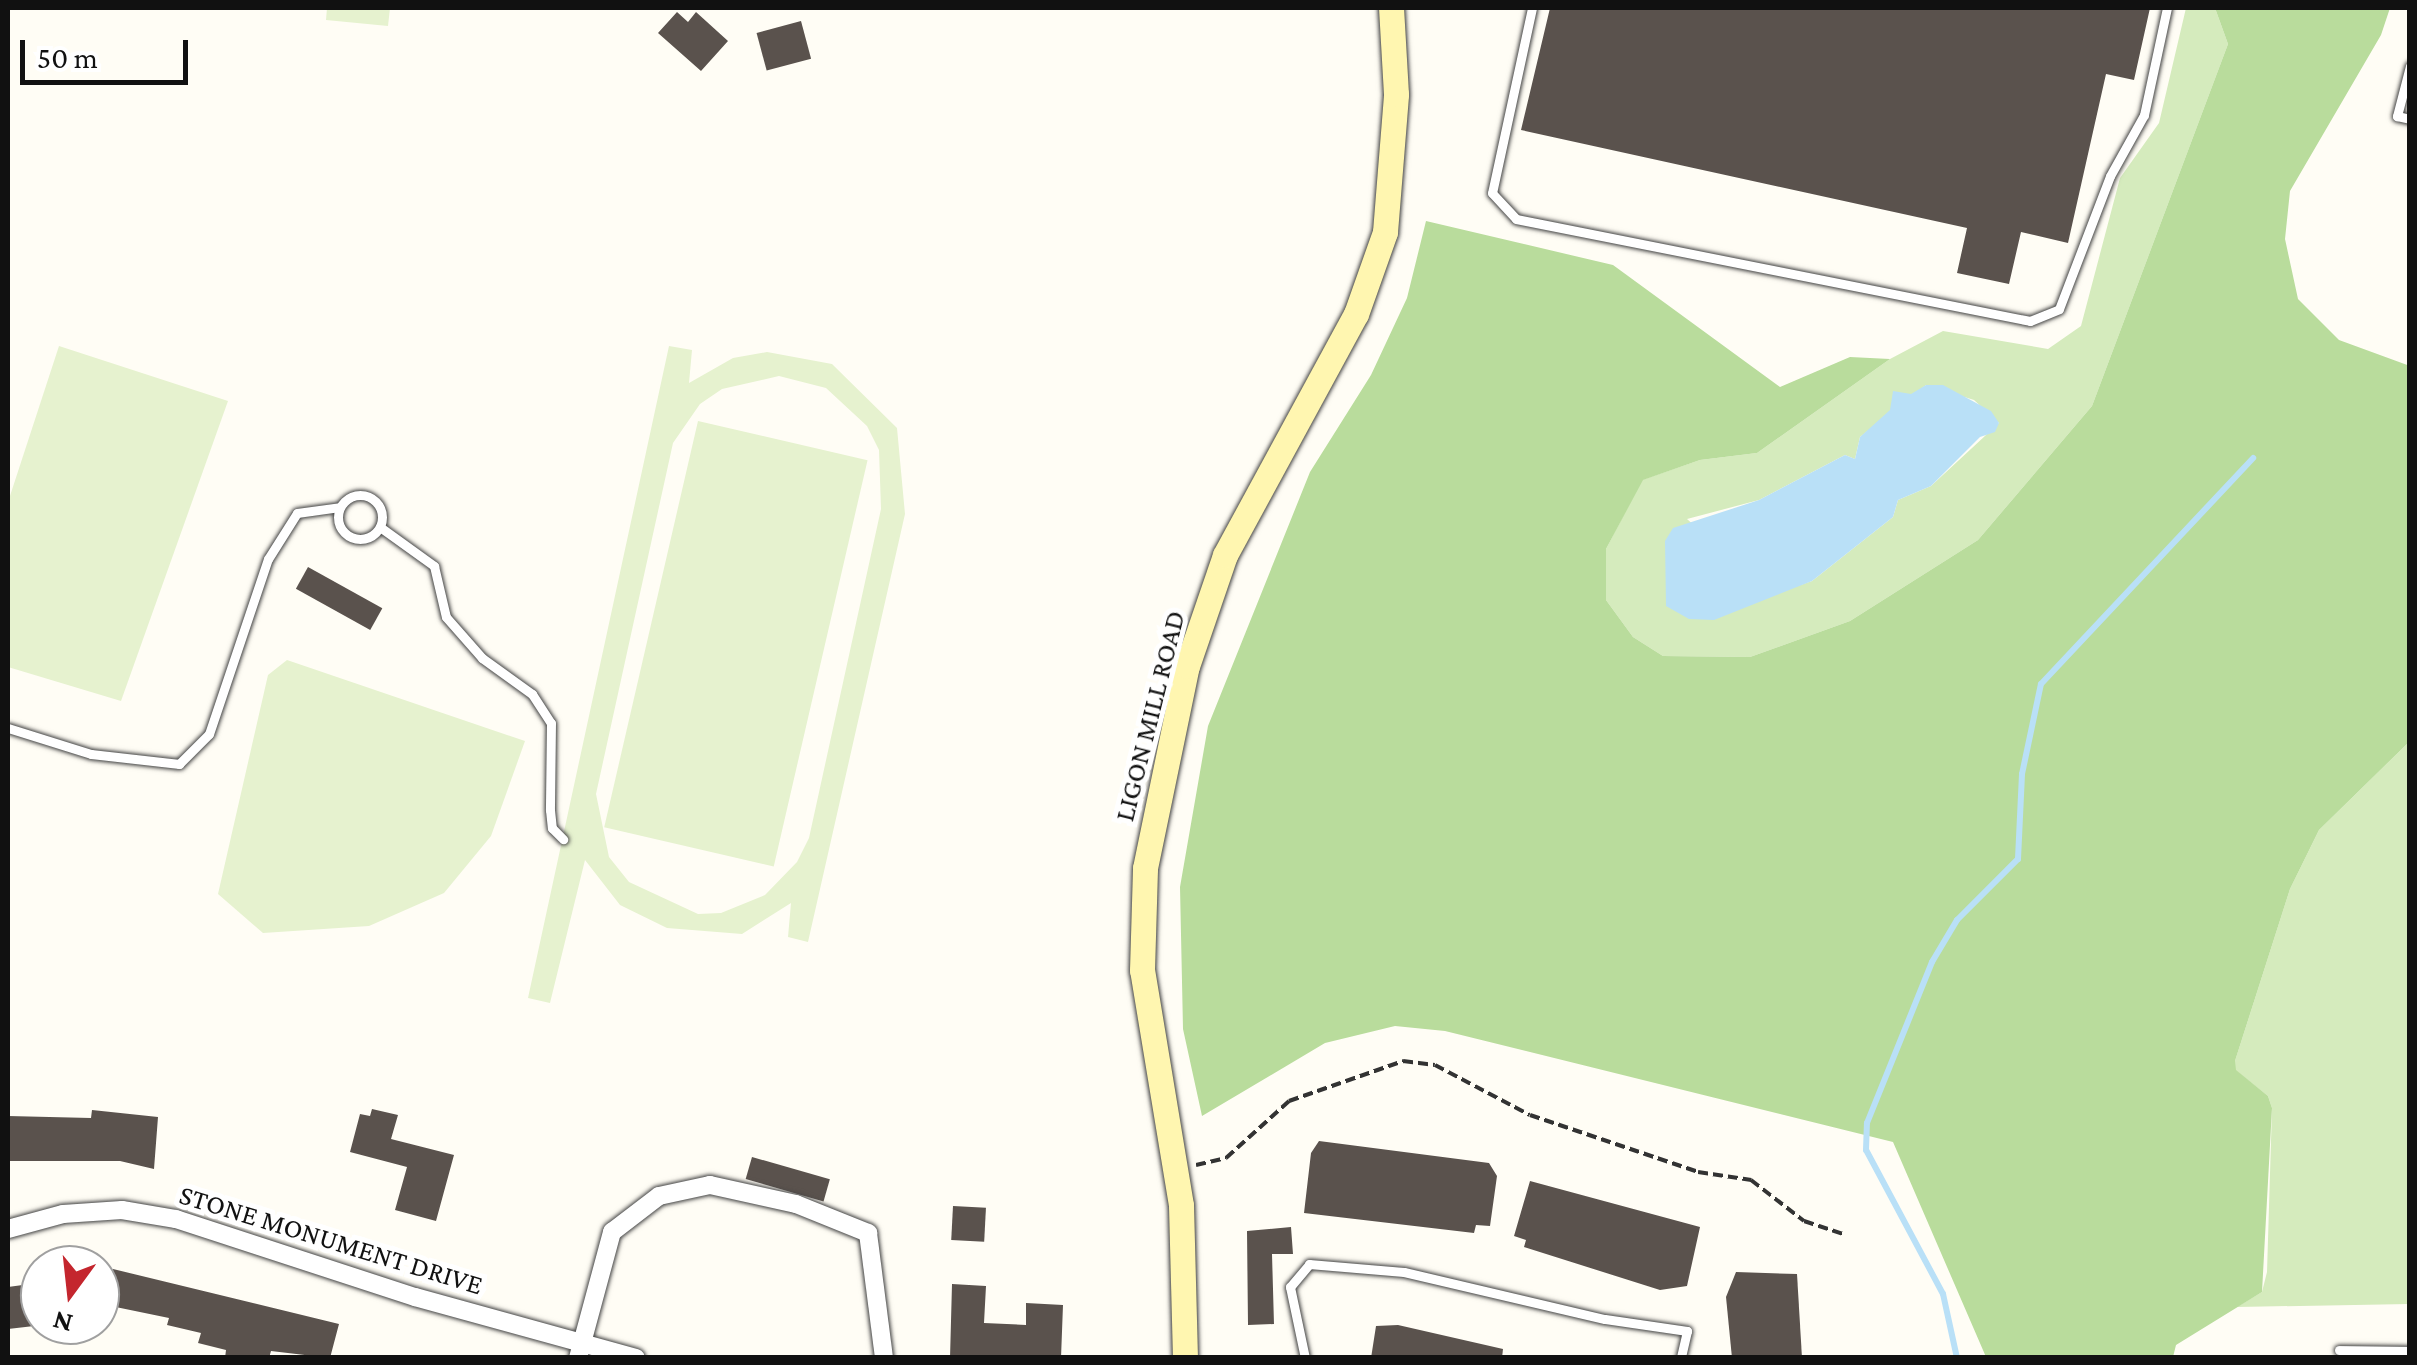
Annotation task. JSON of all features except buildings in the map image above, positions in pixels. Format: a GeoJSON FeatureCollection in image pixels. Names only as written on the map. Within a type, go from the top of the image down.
{"type":"FeatureCollection","features":[{"type":"Feature","properties":{"kind":"main road","name":"LIGON MILL ROAD"},"geometry":{"type":"LineString","coordinates":[[1185,1358],[1182,1205],[1142,970],[1145,868],[1187,666],[1226,555],[1356,314],[1385,232],[1396,94],[1391,8]]}},
{"type":"Feature","properties":{"kind":"street"},"geometry":{"type":"LineString","coordinates":[[580,1350],[612,1232],[658,1196],[710,1185],[796,1204],[868,1233],[884,1358]]}},
{"type":"Feature","properties":{"kind":"street","name":"STONE MONUMENT DRIVE"},"geometry":{"type":"LineString","coordinates":[[8,1230],[63,1214],[122,1210],[176,1219],[580,1350],[636,1358]]}},
{"type":"Feature","properties":{"kind":"lane"},"geometry":{"type":"LineString","coordinates":[[1532,8],[1492,193],[1516,219],[2030,321],[2059,309],[2110,176],[2144,115],[2167,8]]}},
{"type":"Feature","properties":{"kind":"lane"},"geometry":{"type":"LineString","coordinates":[[2410,66],[2398,116],[2410,119]]}},
{"type":"Feature","properties":{"kind":"lane"},"geometry":{"type":"LineString","coordinates":[[351,497],[373,499],[382,512],[380,527],[362,540],[347,536],[338,523],[340,508],[351,497]]}},
{"type":"Feature","properties":{"kind":"lane"},"geometry":{"type":"LineString","coordinates":[[8,728],[91,754],[179,764],[209,734],[268,558],[297,513],[340,508]]}},
{"type":"Feature","properties":{"kind":"lane"},"geometry":{"type":"LineString","coordinates":[[380,527],[434,566],[446,617],[482,658],[532,694],[552,722],[550,810],[552,828],[563,839]]}},
{"type":"Feature","properties":{"kind":"lane"},"geometry":{"type":"LineString","coordinates":[[1306,1358],[1290,1287],[1309,1264],[1404,1272],[1605,1319],[1687,1331],[1681,1358]]}},
{"type":"Feature","properties":{"kind":"lane"},"geometry":{"type":"LineString","coordinates":[[2339,1350],[2410,1351]]}},
{"type":"Feature","properties":{"kind":"path"},"geometry":{"type":"LineString","coordinates":[[1196,1165],[1226,1158],[1289,1101],[1403,1061],[1434,1065],[1530,1115],[1660,1160],[1751,1180],[1778,1206],[1846,1234]]}},
{"type":"Feature","properties":{"kind":"green space"},"geometry":{"type":"Polygon","coordinates":[[[327,8],[390,8],[388,26],[326,20],[327,8]]]}},
{"type":"Feature","properties":{"kind":"green space"},"geometry":{"type":"Polygon","coordinates":[[[2186,8],[2215,8],[2228,44],[2092,406],[1978,540],[1850,621],[1750,657],[1663,656],[1633,637],[1606,600],[1606,549],[1642,480],[1700,460],[1757,453],[1890,359],[1943,331],[2048,349],[2081,326],[2120,178],[2159,123],[2186,8]],[[1926,385],[1860,437],[1855,459],[1845,455],[1759,500],[1687,519],[1771,595],[1812,581],[1893,517],[1898,500],[1931,486],[1999,423],[1974,400],[1926,385]]]}},
{"type":"Feature","properties":{"kind":"green space"},"geometry":{"type":"Polygon","coordinates":[[[2215,8],[2390,8],[2381,35],[2290,191],[2285,239],[2298,299],[2339,340],[2410,366],[2409,742],[2319,830],[2290,889],[2235,1061],[2236,1070],[2268,1096],[2272,1108],[2262,1292],[2176,1345],[2173,1357],[1986,1357],[1893,1142],[1445,1031],[1395,1026],[1325,1043],[1202,1116],[1183,1029],[1180,887],[1208,726],[1310,472],[1371,375],[1407,298],[1426,221],[1613,265],[1780,387],[1850,357],[1890,359],[1757,453],[1700,460],[1643,480],[1606,549],[1606,600],[1633,637],[1663,656],[1750,657],[1850,621],[1978,540],[2092,406],[2228,44],[2215,8]]]}},
{"type":"Feature","properties":{"kind":"green space"},"geometry":{"type":"Polygon","coordinates":[[[59,346],[228,401],[121,701],[8,667],[8,502],[59,346]]]}},
{"type":"Feature","properties":{"kind":"green space"},"geometry":{"type":"Polygon","coordinates":[[[669,346],[692,350],[689,383],[733,358],[767,352],[832,364],[897,428],[905,514],[808,942],[788,937],[791,903],[742,934],[667,928],[620,905],[585,860],[550,1003],[528,998],[669,346]],[[779,376],[722,389],[700,404],[673,443],[596,794],[609,857],[629,882],[698,914],[721,913],[765,895],[797,862],[809,838],[881,509],[879,450],[867,426],[826,388],[779,376]]]}},
{"type":"Feature","properties":{"kind":"green space"},"geometry":{"type":"Polygon","coordinates":[[[698,421],[868,460],[774,866],[604,827],[698,421]]]}},
{"type":"Feature","properties":{"kind":"green space"},"geometry":{"type":"Polygon","coordinates":[[[287,660],[525,741],[491,836],[444,893],[369,926],[263,933],[218,894],[268,675],[287,660]]]}},
{"type":"Feature","properties":{"kind":"green space"},"geometry":{"type":"Polygon","coordinates":[[[2409,742],[2409,1304],[2237,1307],[2262,1292],[2267,1272],[2272,1108],[2268,1096],[2235,1070],[2235,1061],[2290,889],[2319,830],[2409,742]]]}},
{"type":"Feature","properties":{"kind":"water"},"geometry":{"type":"Polygon","coordinates":[[[1926,385],[1943,385],[1991,411],[1999,423],[1995,432],[1980,437],[1931,486],[1898,500],[1893,517],[1812,581],[1714,620],[1689,619],[1666,606],[1665,541],[1673,528],[1759,500],[1845,455],[1855,459],[1860,437],[1890,410],[1893,391],[1911,394],[1926,385]]]}},
{"type":"Feature","properties":{"kind":"waterway"},"geometry":{"type":"LineString","coordinates":[[1957,1358],[1943,1294],[1866,1150],[1867,1123],[1932,962],[1957,920],[2018,859],[2022,774],[2041,684],[2253,458]]}}]}
